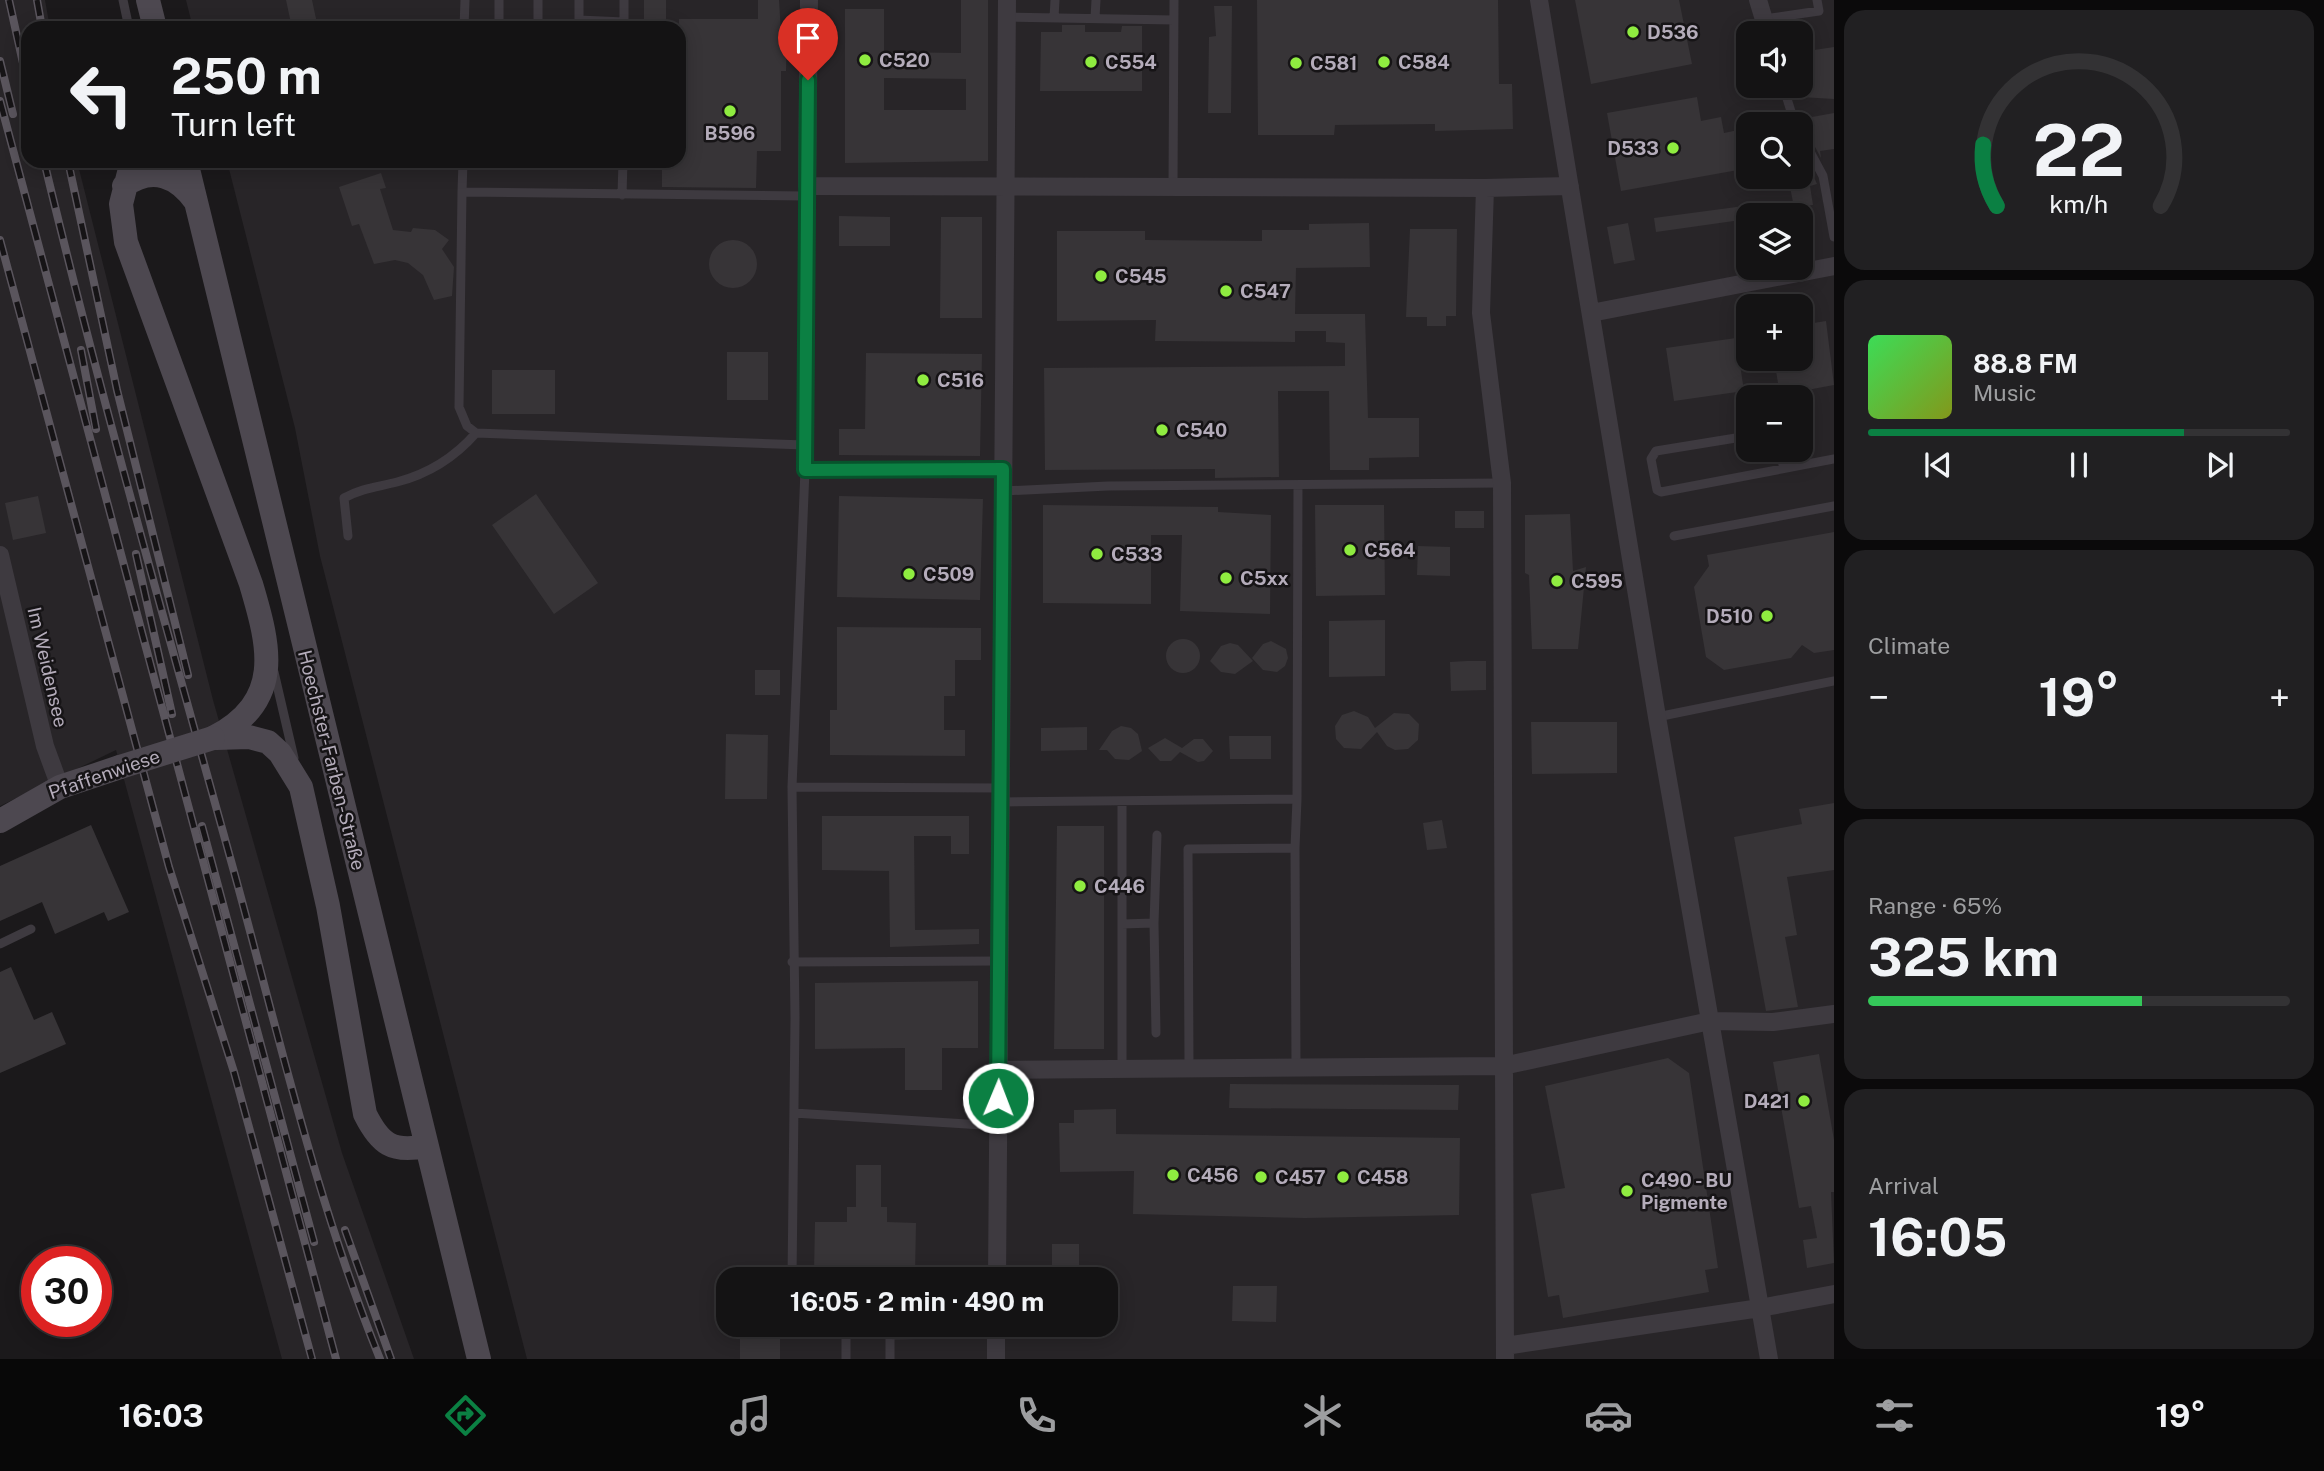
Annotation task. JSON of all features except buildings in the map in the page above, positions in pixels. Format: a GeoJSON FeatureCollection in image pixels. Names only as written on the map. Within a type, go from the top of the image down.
{"type":"FeatureCollection","features":[{"type":"Feature","properties":{"kind":"main road"},"geometry":{"type":"LineString","coordinates":[[148,0],[153,21]]}},
{"type":"Feature","properties":{"kind":"main road","name":"Pfaffenwiese"},"geometry":{"type":"LineString","coordinates":[[0,821],[60,787],[237,730],[264,685],[268,666],[266,640],[251,584],[133,263],[123,223],[124,186],[130,168]]}},
{"type":"Feature","properties":{"kind":"main road"},"geometry":{"type":"LineString","coordinates":[[124,186],[153,168],[179,182],[198,204]]}},
{"type":"Feature","properties":{"kind":"main road","name":"Hoechster-Farben-Straße"},"geometry":{"type":"LineString","coordinates":[[188,168],[479,1359]]}},
{"type":"Feature","properties":{"kind":"main road"},"geometry":{"type":"LineString","coordinates":[[237,730],[275,747],[301,787],[328,906],[365,1114],[373,1131],[393,1146],[406,1150],[426,1146]]}},
{"type":"Feature","properties":{"kind":"street"},"geometry":{"type":"LineString","coordinates":[[809,0],[807,191],[1005,185],[1485,188],[1570,186]]}},
{"type":"Feature","properties":{"kind":"street"},"geometry":{"type":"LineString","coordinates":[[1539,0],[1657,717],[1769,1359]]}},
{"type":"Feature","properties":{"kind":"street"},"geometry":{"type":"LineString","coordinates":[[1758,0],[1764,21]]}},
{"type":"Feature","properties":{"kind":"street"},"geometry":{"type":"LineString","coordinates":[[997,1267],[1007,8]]}},
{"type":"Feature","properties":{"kind":"street"},"geometry":{"type":"LineString","coordinates":[[1485,188],[1481,313],[1502,484],[1505,1352],[1834,1294]]}},
{"type":"Feature","properties":{"kind":"street"},"geometry":{"type":"LineString","coordinates":[[1591,313],[1834,266]]}},
{"type":"Feature","properties":{"kind":"street","name":"Im Weidensee"},"geometry":{"type":"LineString","coordinates":[[0,555],[45,746],[60,787]]}},
{"type":"Feature","properties":{"kind":"street"},"geometry":{"type":"LineString","coordinates":[[999,1070],[1122,1066],[1503,1066],[1710,1021],[1773,1022],[1834,1014]]}},
{"type":"Feature","properties":{"kind":"street"},"geometry":{"type":"LineString","coordinates":[[996,1337],[996,1359]]}},
{"type":"Feature","properties":{"kind":"lane"},"geometry":{"type":"LineString","coordinates":[[124,0],[128,21]]}},
{"type":"Feature","properties":{"kind":"lane"},"geometry":{"type":"LineString","coordinates":[[464,21],[465,0]]}},
{"type":"Feature","properties":{"kind":"lane"},"geometry":{"type":"LineString","coordinates":[[499,0],[499,21]]}},
{"type":"Feature","properties":{"kind":"lane"},"geometry":{"type":"LineString","coordinates":[[538,0],[538,21]]}},
{"type":"Feature","properties":{"kind":"lane"},"geometry":{"type":"LineString","coordinates":[[579,0],[579,21]]}},
{"type":"Feature","properties":{"kind":"lane"},"geometry":{"type":"LineString","coordinates":[[624,0],[624,21]]}},
{"type":"Feature","properties":{"kind":"lane"},"geometry":{"type":"LineString","coordinates":[[1054,18],[1055,0]]}},
{"type":"Feature","properties":{"kind":"lane"},"geometry":{"type":"LineString","coordinates":[[1096,0],[1096,19]]}},
{"type":"Feature","properties":{"kind":"lane"},"geometry":{"type":"LineString","coordinates":[[1173,186],[1174,0]]}},
{"type":"Feature","properties":{"kind":"lane"},"geometry":{"type":"LineString","coordinates":[[1784,21],[1819,11],[1817,0]]}},
{"type":"Feature","properties":{"kind":"lane"},"geometry":{"type":"LineString","coordinates":[[1007,8],[1054,18],[1174,20]]}},
{"type":"Feature","properties":{"kind":"lane"},"geometry":{"type":"LineString","coordinates":[[1813,157],[1823,176],[1834,237]]}},
{"type":"Feature","properties":{"kind":"lane"},"geometry":{"type":"LineString","coordinates":[[463,168],[460,407],[467,426],[476,433],[805,445]]}},
{"type":"Feature","properties":{"kind":"lane"},"geometry":{"type":"LineString","coordinates":[[622,195],[623,168]]}},
{"type":"Feature","properties":{"kind":"lane"},"geometry":{"type":"LineString","coordinates":[[463,192],[622,195],[807,191],[805,470],[792,787],[792,1267]]}},
{"type":"Feature","properties":{"kind":"lane"},"geometry":{"type":"LineString","coordinates":[[348,536],[344,498],[370,486],[402,481],[441,464],[476,433]]}},
{"type":"Feature","properties":{"kind":"lane"},"geometry":{"type":"LineString","coordinates":[[1736,438],[1656,451],[1651,459],[1657,490],[1661,492],[1834,459]]}},
{"type":"Feature","properties":{"kind":"lane"},"geometry":{"type":"LineString","coordinates":[[1782,462],[1784,468]]}},
{"type":"Feature","properties":{"kind":"lane"},"geometry":{"type":"LineString","coordinates":[[805,470],[1003,469]]}},
{"type":"Feature","properties":{"kind":"lane"},"geometry":{"type":"LineString","coordinates":[[1003,491],[1108,486],[1502,484]]}},
{"type":"Feature","properties":{"kind":"lane"},"geometry":{"type":"LineString","coordinates":[[1296,1066],[1298,485]]}},
{"type":"Feature","properties":{"kind":"lane"},"geometry":{"type":"LineString","coordinates":[[1674,536],[1834,506]]}},
{"type":"Feature","properties":{"kind":"lane"},"geometry":{"type":"LineString","coordinates":[[266,640],[301,787]]}},
{"type":"Feature","properties":{"kind":"lane"},"geometry":{"type":"LineString","coordinates":[[1657,717],[1834,681]]}},
{"type":"Feature","properties":{"kind":"lane"},"geometry":{"type":"LineString","coordinates":[[792,787],[1122,802],[1297,799]]}},
{"type":"Feature","properties":{"kind":"lane"},"geometry":{"type":"LineString","coordinates":[[1122,802],[1122,1066]]}},
{"type":"Feature","properties":{"kind":"lane"},"geometry":{"type":"LineString","coordinates":[[1156,1033],[1154,923],[1157,835]]}},
{"type":"Feature","properties":{"kind":"lane"},"geometry":{"type":"LineString","coordinates":[[1189,1066],[1188,849],[1295,848]]}},
{"type":"Feature","properties":{"kind":"lane"},"geometry":{"type":"LineString","coordinates":[[1122,924],[1154,923]]}},
{"type":"Feature","properties":{"kind":"lane"},"geometry":{"type":"LineString","coordinates":[[0,944],[31,929]]}},
{"type":"Feature","properties":{"kind":"lane"},"geometry":{"type":"LineString","coordinates":[[792,962],[999,961]]}},
{"type":"Feature","properties":{"kind":"lane"},"geometry":{"type":"LineString","coordinates":[[794,1113],[998,1126]]}},
{"type":"Feature","properties":{"kind":"lane"},"geometry":{"type":"LineString","coordinates":[[846,1337],[846,1359]]}},
{"type":"Feature","properties":{"kind":"lane"},"geometry":{"type":"LineString","coordinates":[[890,1337],[890,1359]]}},
{"type":"Feature","properties":{"kind":"shaded area"},"geometry":{"type":"Polygon","coordinates":[[[0,0],[45,0],[49,21],[21,21],[21,168],[79,168],[213,700],[342,1153],[414,1359],[282,1359],[116,750],[0,806],[0,0]]]}},
{"type":"Feature","properties":{"kind":"shaded area"},"geometry":{"type":"Polygon","coordinates":[[[186,0],[1834,0],[1834,1359],[527,1359],[320,556],[295,428],[229,168],[686,168],[686,21],[191,21],[186,0]]]}},
{"type":"Feature","properties":{"kind":"railway"},"geometry":{"type":"LineString","coordinates":[[9,0],[21,54]]}},
{"type":"Feature","properties":{"kind":"railway"},"geometry":{"type":"LineString","coordinates":[[37,0],[41,21]]}},
{"type":"Feature","properties":{"kind":"railway"},"geometry":{"type":"LineString","coordinates":[[0,61],[13,114]]}},
{"type":"Feature","properties":{"kind":"railway"},"geometry":{"type":"LineString","coordinates":[[0,101],[336,1359]]}},
{"type":"Feature","properties":{"kind":"railway"},"geometry":{"type":"LineString","coordinates":[[46,168],[112,427],[299,1116],[336,1239],[380,1359]]}},
{"type":"Feature","properties":{"kind":"railway"},"geometry":{"type":"LineString","coordinates":[[69,168],[117,390],[188,675]]}},
{"type":"Feature","properties":{"kind":"railway"},"geometry":{"type":"LineString","coordinates":[[0,240],[169,867],[234,1072],[312,1359]]}},
{"type":"Feature","properties":{"kind":"railway"},"geometry":{"type":"LineString","coordinates":[[81,350],[96,429]]}},
{"type":"Feature","properties":{"kind":"railway"},"geometry":{"type":"LineString","coordinates":[[136,554],[172,714]]}},
{"type":"Feature","properties":{"kind":"railway"},"geometry":{"type":"LineString","coordinates":[[202,826],[314,1242]]}},
{"type":"Feature","properties":{"kind":"railway"},"geometry":{"type":"LineString","coordinates":[[345,1230],[391,1359]]}},
{"type":"Feature","properties":{"kind":"place","name":"D536"},"geometry":{"type":"Point","coordinates":[1633,32]}},
{"type":"Feature","properties":{"kind":"place","name":"C520"},"geometry":{"type":"Point","coordinates":[865,60]}},
{"type":"Feature","properties":{"kind":"place","name":"C554"},"geometry":{"type":"Point","coordinates":[1091,62]}},
{"type":"Feature","properties":{"kind":"place","name":"C584"},"geometry":{"type":"Point","coordinates":[1384,62]}},
{"type":"Feature","properties":{"kind":"place","name":"C581"},"geometry":{"type":"Point","coordinates":[1296,63]}},
{"type":"Feature","properties":{"kind":"place","name":"B596"},"geometry":{"type":"Point","coordinates":[730,111]}},
{"type":"Feature","properties":{"kind":"place","name":"D533"},"geometry":{"type":"Point","coordinates":[1673,148]}},
{"type":"Feature","properties":{"kind":"place","name":"C545"},"geometry":{"type":"Point","coordinates":[1101,276]}},
{"type":"Feature","properties":{"kind":"place","name":"C547"},"geometry":{"type":"Point","coordinates":[1226,291]}},
{"type":"Feature","properties":{"kind":"place","name":"C516"},"geometry":{"type":"Point","coordinates":[923,380]}},
{"type":"Feature","properties":{"kind":"place","name":"C540"},"geometry":{"type":"Point","coordinates":[1162,430]}},
{"type":"Feature","properties":{"kind":"place","name":"C564"},"geometry":{"type":"Point","coordinates":[1350,550]}},
{"type":"Feature","properties":{"kind":"place","name":"C533"},"geometry":{"type":"Point","coordinates":[1097,554]}},
{"type":"Feature","properties":{"kind":"place","name":"C509"},"geometry":{"type":"Point","coordinates":[909,574]}},
{"type":"Feature","properties":{"kind":"place","name":"C5xx"},"geometry":{"type":"Point","coordinates":[1226,578]}},
{"type":"Feature","properties":{"kind":"place","name":"C595"},"geometry":{"type":"Point","coordinates":[1557,581]}},
{"type":"Feature","properties":{"kind":"place","name":"D510"},"geometry":{"type":"Point","coordinates":[1767,616]}},
{"type":"Feature","properties":{"kind":"place","name":"C446"},"geometry":{"type":"Point","coordinates":[1080,886]}},
{"type":"Feature","properties":{"kind":"place","name":"D421"},"geometry":{"type":"Point","coordinates":[1804,1101]}},
{"type":"Feature","properties":{"kind":"place","name":"C456"},"geometry":{"type":"Point","coordinates":[1173,1175]}},
{"type":"Feature","properties":{"kind":"place","name":"C457"},"geometry":{"type":"Point","coordinates":[1261,1177]}},
{"type":"Feature","properties":{"kind":"place","name":"C458"},"geometry":{"type":"Point","coordinates":[1343,1177]}},
{"type":"Feature","properties":{"kind":"place","name":"C490 - BU Pigmente"},"geometry":{"type":"Point","coordinates":[1627,1191]}},
{"type":"Feature","properties":{"kind":"route"},"geometry":{"type":"LineString","coordinates":[[808,80],[805,470],[1003,469],[998,1098]]}}]}
